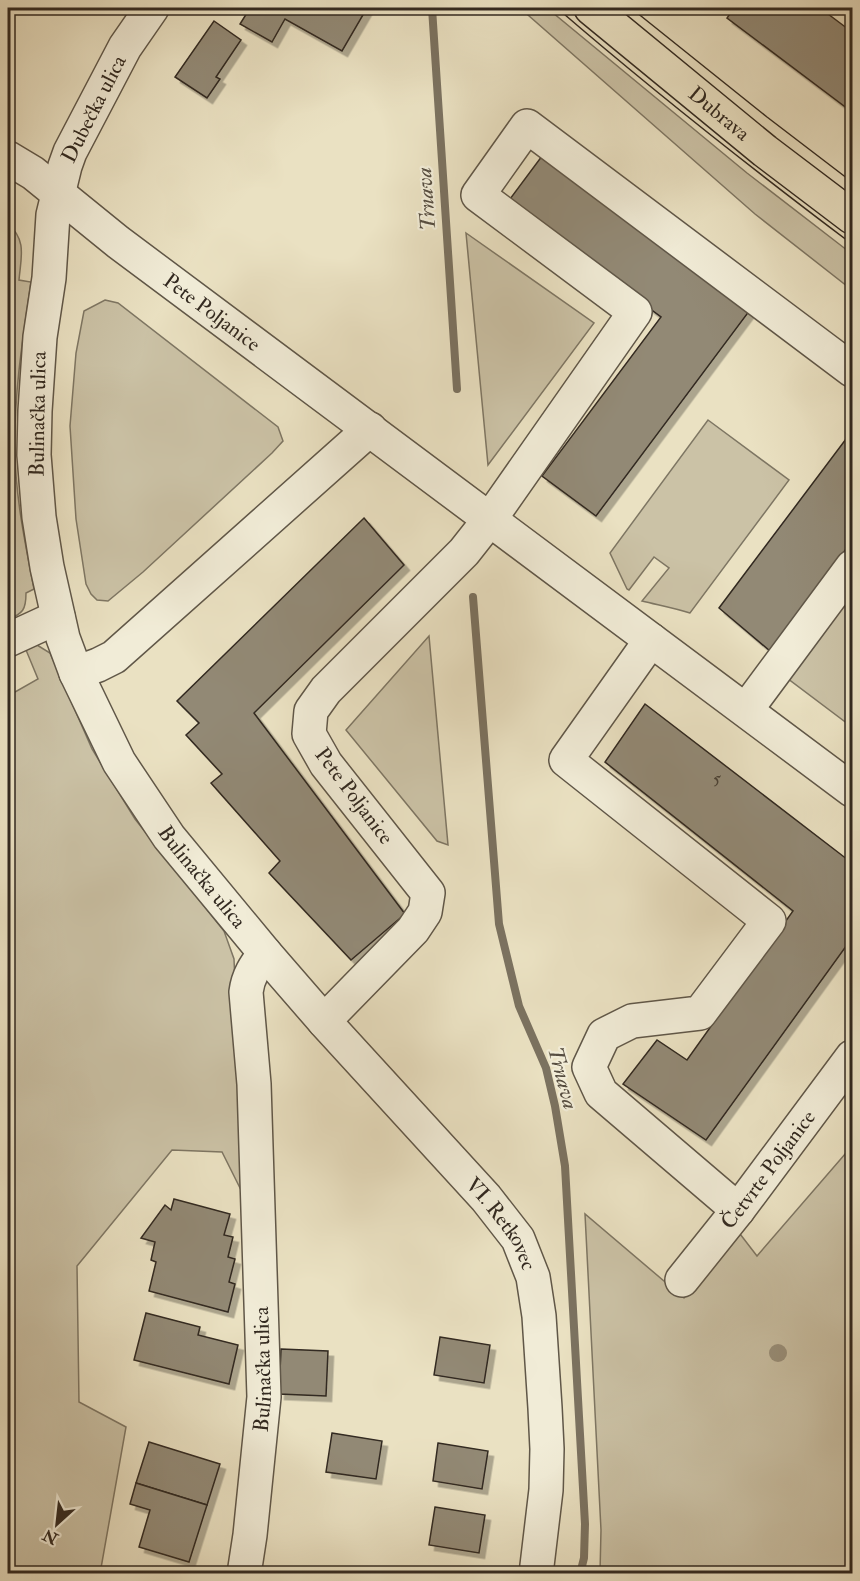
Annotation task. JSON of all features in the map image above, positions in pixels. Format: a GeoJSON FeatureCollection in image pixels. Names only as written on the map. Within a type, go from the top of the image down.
{"type":"FeatureCollection","features":[{"type":"Feature","properties":{"kind":"main road","name":"Dubrava"},"geometry":{"type":"LineString","coordinates":[[591,8],[765,151],[852,217]]}},
{"type":"Feature","properties":{"kind":"street","name":"Dubečka ulica"},"geometry":{"type":"LineString","coordinates":[[8,158],[33,173],[58,193],[70,152],[147,10]]}},
{"type":"Feature","properties":{"kind":"street"},"geometry":{"type":"LineString","coordinates":[[490,519],[635,312],[478,195],[527,126],[852,369]]}},
{"type":"Feature","properties":{"kind":"street","name":"Pete Poljanice"},"geometry":{"type":"LineString","coordinates":[[58,193],[128,249],[852,790]]}},
{"type":"Feature","properties":{"kind":"street","name":"Bulinačka ulica"},"geometry":{"type":"LineString","coordinates":[[58,193],[40,337],[34,455],[39,516],[47,567],[63,638],[76,673],[119,762],[163,828],[264,953],[247,980],[246,992],[254,1084],[264,1397],[244,1574]]}},
{"type":"Feature","properties":{"kind":"street"},"geometry":{"type":"LineString","coordinates":[[76,673],[114,657],[370,429]]}},
{"type":"Feature","properties":{"kind":"street","name":"Pete Poljanice"},"geometry":{"type":"LineString","coordinates":[[324,1021],[413,930],[425,912],[428,893],[326,764],[309,734],[311,711],[326,690],[464,552],[490,519]]}},
{"type":"Feature","properties":{"kind":"street"},"geometry":{"type":"LineString","coordinates":[[746,710],[852,567]]}},
{"type":"Feature","properties":{"kind":"street"},"geometry":{"type":"LineString","coordinates":[[8,640],[58,617]]}},
{"type":"Feature","properties":{"kind":"street"},"geometry":{"type":"LineString","coordinates":[[651,640],[566,760],[769,921],[700,1013],[632,1021],[604,1035],[589,1067],[601,1093],[738,1210]]}},
{"type":"Feature","properties":{"kind":"street","name":"VI. Retkovec"},"geometry":{"type":"LineString","coordinates":[[264,953],[486,1198],[518,1239],[533,1277],[539,1316],[547,1449],[546,1490],[536,1574]]}},
{"type":"Feature","properties":{"kind":"street","name":"Četvrte Poljanice"},"geometry":{"type":"LineString","coordinates":[[682,1280],[738,1210],[852,1057]]}},
{"type":"Feature","properties":{"kind":"shaded area"},"geometry":{"type":"Polygon","coordinates":[[[520,8],[547,8],[747,173],[852,254],[852,290],[755,214],[520,8]]]}},
{"type":"Feature","properties":{"kind":"shaded area"},"geometry":{"type":"Polygon","coordinates":[[[8,224],[18,236],[20,243],[19,280],[31,282],[18,385],[15,466],[24,537],[34,589],[26,593],[23,610],[8,620],[8,224]]]}},
{"type":"Feature","properties":{"kind":"shaded area"},"geometry":{"type":"Polygon","coordinates":[[[466,233],[594,323],[488,465],[466,233]]]}},
{"type":"Feature","properties":{"kind":"shaded area"},"geometry":{"type":"Polygon","coordinates":[[[105,300],[118,303],[278,427],[283,441],[143,572],[108,601],[97,600],[86,584],[76,519],[70,426],[76,353],[84,311],[105,300]]]}},
{"type":"Feature","properties":{"kind":"shaded area"},"geometry":{"type":"Polygon","coordinates":[[[708,420],[789,480],[690,613],[642,601],[669,568],[654,557],[629,590],[610,553],[708,420]]]}},
{"type":"Feature","properties":{"kind":"shaded area"},"geometry":{"type":"Polygon","coordinates":[[[852,591],[852,727],[787,678],[852,591]]]}},
{"type":"Feature","properties":{"kind":"shaded area"},"geometry":{"type":"Polygon","coordinates":[[[429,636],[448,845],[437,841],[346,730],[429,636]]]}},
{"type":"Feature","properties":{"kind":"shaded area"},"geometry":{"type":"Polygon","coordinates":[[[37,645],[50,653],[92,749],[135,819],[224,931],[234,959],[244,1196],[222,1152],[172,1150],[77,1266],[79,1402],[126,1427],[101,1568],[120,1573],[8,1573],[8,696],[38,679],[26,650],[37,645]]]}},
{"type":"Feature","properties":{"kind":"shaded area"},"geometry":{"type":"Polygon","coordinates":[[[852,1146],[852,1573],[600,1573],[601,1530],[585,1214],[684,1298],[737,1230],[757,1256],[852,1146]]]}},
{"type":"Feature","properties":{"kind":"building"},"geometry":{"type":"Polygon","coordinates":[[[250,8],[367,8],[342,51],[285,19],[272,42],[240,24],[250,8]]]}},
{"type":"Feature","properties":{"kind":"building"},"geometry":{"type":"Polygon","coordinates":[[[734,8],[820,8],[852,32],[852,112],[727,18],[734,8]]]}},
{"type":"Feature","properties":{"kind":"building"},"geometry":{"type":"Polygon","coordinates":[[[214,21],[241,40],[216,77],[220,79],[207,98],[175,77],[214,21]]]}},
{"type":"Feature","properties":{"kind":"building"},"geometry":{"type":"Polygon","coordinates":[[[542,156],[750,310],[596,516],[542,476],[661,317],[507,203],[542,156]]]}},
{"type":"Feature","properties":{"kind":"building"},"geometry":{"type":"Polygon","coordinates":[[[852,431],[852,541],[770,651],[719,608],[852,431]]]}},
{"type":"Feature","properties":{"kind":"building"},"geometry":{"type":"Polygon","coordinates":[[[364,518],[404,565],[254,713],[405,914],[351,960],[269,873],[280,861],[211,783],[222,774],[186,735],[199,723],[177,701],[364,518]]]}},
{"type":"Feature","properties":{"kind":"building"},"geometry":{"type":"Polygon","coordinates":[[[645,704],[852,863],[852,938],[706,1140],[623,1084],[657,1040],[687,1060],[793,911],[605,762],[645,704]]]}},
{"type":"Feature","properties":{"kind":"building"},"geometry":{"type":"Polygon","coordinates":[[[174,1199],[230,1214],[224,1235],[233,1237],[228,1257],[235,1259],[229,1282],[235,1284],[228,1312],[149,1291],[156,1262],[151,1260],[155,1242],[141,1238],[165,1205],[171,1210],[174,1199]]]}},
{"type":"Feature","properties":{"kind":"building"},"geometry":{"type":"Polygon","coordinates":[[[146,1313],[200,1327],[198,1335],[238,1345],[229,1384],[134,1360],[146,1313]]]}},
{"type":"Feature","properties":{"kind":"building"},"geometry":{"type":"Polygon","coordinates":[[[440,1337],[490,1345],[484,1383],[434,1375],[440,1337]]]}},
{"type":"Feature","properties":{"kind":"building"},"geometry":{"type":"Polygon","coordinates":[[[281,1349],[328,1351],[326,1396],[279,1394],[281,1349]]]}},
{"type":"Feature","properties":{"kind":"building"},"geometry":{"type":"Polygon","coordinates":[[[332,1433],[382,1441],[376,1479],[326,1472],[332,1433]]]}},
{"type":"Feature","properties":{"kind":"building"},"geometry":{"type":"Polygon","coordinates":[[[149,1442],[220,1464],[207,1505],[136,1483],[149,1442]]]}},
{"type":"Feature","properties":{"kind":"building"},"geometry":{"type":"Polygon","coordinates":[[[438,1443],[488,1451],[482,1489],[433,1481],[438,1443]]]}},
{"type":"Feature","properties":{"kind":"building"},"geometry":{"type":"Polygon","coordinates":[[[136,1483],[207,1505],[189,1562],[139,1547],[150,1510],[130,1504],[136,1483]]]}},
{"type":"Feature","properties":{"kind":"building"},"geometry":{"type":"Polygon","coordinates":[[[435,1507],[485,1515],[479,1553],[429,1545],[435,1507]]]}},
{"type":"Feature","properties":{"kind":"building"},"geometry":{"type":"Polygon","coordinates":[[[429,1569],[458,1574],[428,1574],[429,1569]]]}},
{"type":"Feature","properties":{"kind":"waterway","name":"Trnava"},"geometry":{"type":"LineString","coordinates":[[432,8],[457,389]]}},
{"type":"Feature","properties":{"kind":"waterway","name":"Trnava"},"geometry":{"type":"LineString","coordinates":[[473,597],[499,924],[519,1006],[546,1068],[565,1166],[585,1524],[584,1558],[580,1574]]}},
{"type":"Feature","properties":{"kind":"tram line"},"geometry":{"type":"LineString","coordinates":[[557,8],[702,128],[852,244]]}},
{"type":"Feature","properties":{"kind":"tram line"},"geometry":{"type":"LineString","coordinates":[[631,8],[852,182]]}}]}
